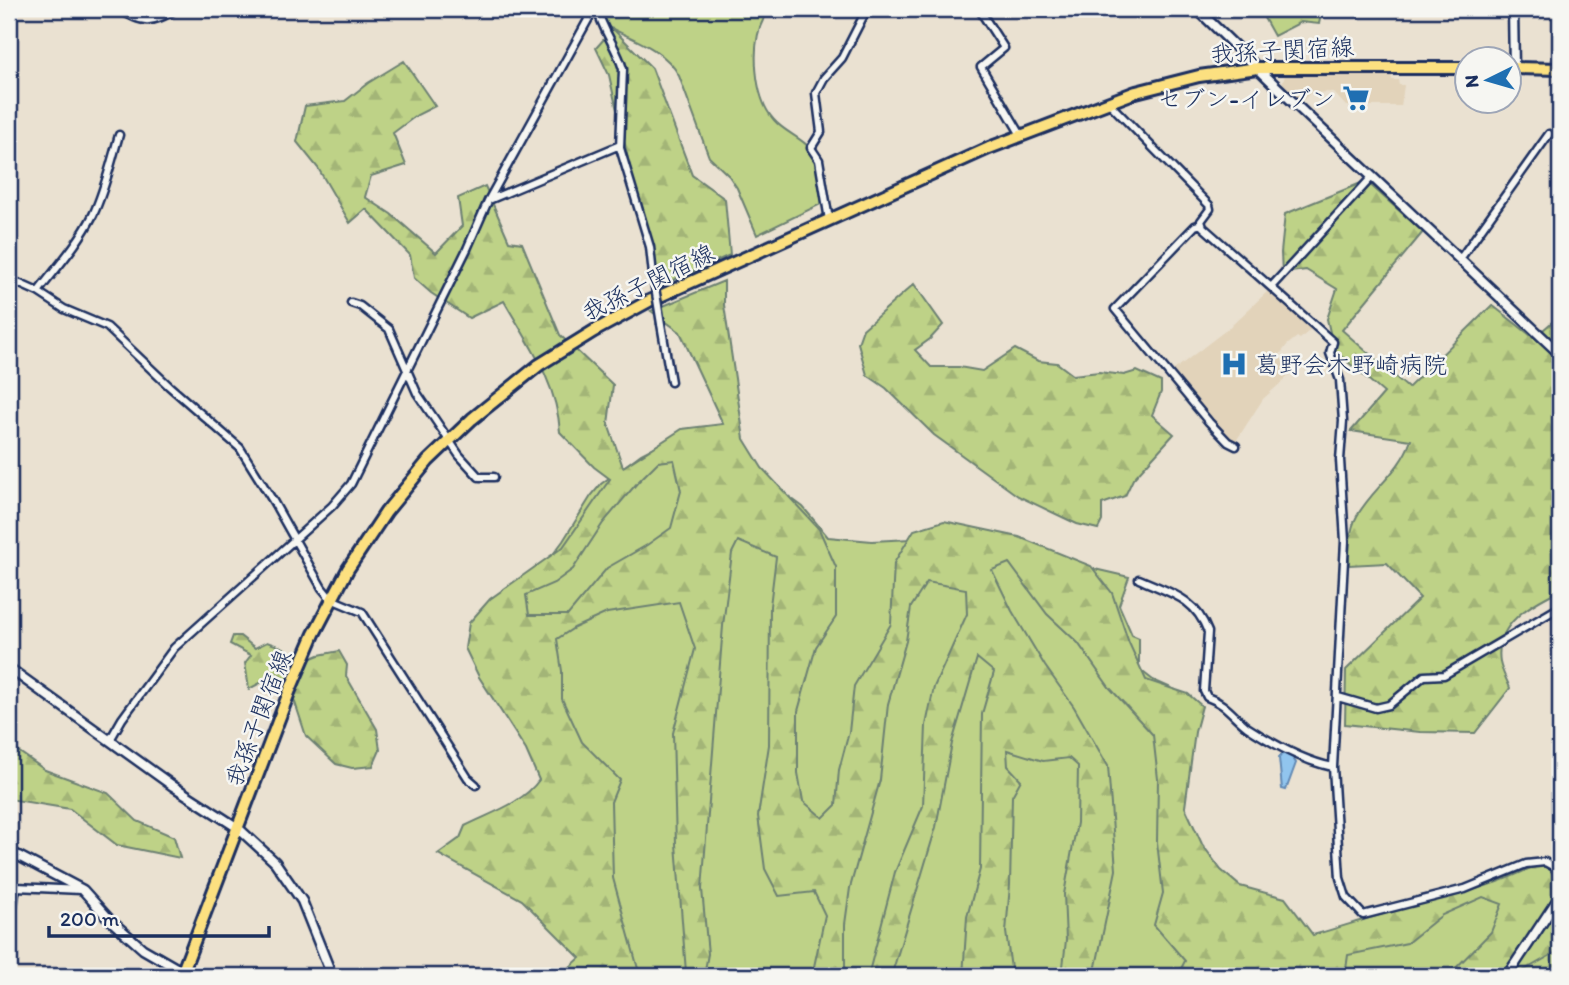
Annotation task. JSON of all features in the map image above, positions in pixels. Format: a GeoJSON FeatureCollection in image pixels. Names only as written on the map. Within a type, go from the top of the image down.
{"type":"FeatureCollection","features":[{"type":"Feature","properties":{"kind":"main road","name":"我孫子関宿線"},"geometry":{"type":"LineString","coordinates":[[182,974],[286,701],[331,599],[386,512],[450,439],[539,365],[649,301],[1021,135],[1107,102],[1182,79],[1258,68],[1454,68]]}},
{"type":"Feature","properties":{"kind":"main road"},"geometry":{"type":"LineString","coordinates":[[1524,68],[1560,69]]}},
{"type":"Feature","properties":{"kind":"street"},"geometry":{"type":"LineString","coordinates":[[118,9],[135,19],[152,20],[176,9]]}},
{"type":"Feature","properties":{"kind":"street"},"geometry":{"type":"LineString","coordinates":[[595,9],[620,57],[623,69],[620,145],[649,247],[671,382]]}},
{"type":"Feature","properties":{"kind":"street"},"geometry":{"type":"LineString","coordinates":[[110,740],[121,719],[174,648],[332,506],[351,484],[467,250],[488,201],[595,9]]}},
{"type":"Feature","properties":{"kind":"street"},"geometry":{"type":"LineString","coordinates":[[829,220],[819,160],[811,148],[821,132],[816,93],[824,78],[842,58],[867,9]]}},
{"type":"Feature","properties":{"kind":"street"},"geometry":{"type":"LineString","coordinates":[[979,9],[1004,48],[981,67],[1021,135]]}},
{"type":"Feature","properties":{"kind":"street"},"geometry":{"type":"LineString","coordinates":[[1197,9],[1560,355]]}},
{"type":"Feature","properties":{"kind":"street"},"geometry":{"type":"LineString","coordinates":[[1512,46],[1513,9]]}},
{"type":"Feature","properties":{"kind":"street"},"geometry":{"type":"LineString","coordinates":[[1107,102],[1210,209],[1201,224],[1195,226],[1115,309],[1209,422],[1228,442],[1236,446]]}},
{"type":"Feature","properties":{"kind":"street"},"geometry":{"type":"LineString","coordinates":[[1460,259],[1549,134]]}},
{"type":"Feature","properties":{"kind":"street"},"geometry":{"type":"LineString","coordinates":[[38,292],[75,244],[92,216],[119,135]]}},
{"type":"Feature","properties":{"kind":"street"},"geometry":{"type":"LineString","coordinates":[[488,201],[620,145]]}},
{"type":"Feature","properties":{"kind":"street"},"geometry":{"type":"LineString","coordinates":[[1271,287],[1372,177]]}},
{"type":"Feature","properties":{"kind":"street"},"geometry":{"type":"LineString","coordinates":[[1201,224],[1334,342],[1330,353],[1340,380],[1343,421],[1340,460],[1345,541],[1333,767],[1340,878],[1346,897],[1363,915],[1465,889],[1526,864],[1545,862],[1554,867],[1560,876]]}},
{"type":"Feature","properties":{"kind":"street"},"geometry":{"type":"LineString","coordinates":[[9,279],[38,292],[64,309],[107,327],[240,448],[331,599],[362,612],[468,778],[476,785]]}},
{"type":"Feature","properties":{"kind":"street"},"geometry":{"type":"LineString","coordinates":[[351,303],[360,306],[389,329],[417,393],[459,455],[479,477],[494,477]]}},
{"type":"Feature","properties":{"kind":"street"},"geometry":{"type":"LineString","coordinates":[[1139,579],[1187,600],[1204,623],[1208,632],[1205,691],[1208,697],[1217,700],[1265,738],[1306,759],[1333,767]]}},
{"type":"Feature","properties":{"kind":"street"},"geometry":{"type":"LineString","coordinates":[[1338,697],[1376,708],[1389,705],[1424,676],[1444,674],[1560,607]]}},
{"type":"Feature","properties":{"kind":"street"},"geometry":{"type":"LineString","coordinates":[[9,668],[173,786],[238,828],[275,862],[288,879],[314,927],[332,976]]}},
{"type":"Feature","properties":{"kind":"street"},"geometry":{"type":"LineString","coordinates":[[9,851],[83,890],[108,919],[143,949],[182,974],[196,976]]}},
{"type":"Feature","properties":{"kind":"street"},"geometry":{"type":"LineString","coordinates":[[9,914],[13,907],[16,887],[83,890]]}},
{"type":"Feature","properties":{"kind":"street"},"geometry":{"type":"LineString","coordinates":[[1507,976],[1560,896]]}},
{"type":"Feature","properties":{"kind":"shaded area"},"geometry":{"type":"Polygon","coordinates":[[[1391,74],[1392,80],[1398,80],[1399,85],[1404,85],[1401,106],[1346,106],[1333,92],[1310,93],[1300,103],[1282,84],[1285,75],[1391,74]]]}},
{"type":"Feature","properties":{"kind":"shaded area","name":"葛野会木野崎病院"},"geometry":{"type":"Polygon","coordinates":[[[1269,290],[1312,328],[1300,339],[1297,337],[1287,345],[1279,356],[1293,372],[1263,399],[1236,441],[1232,441],[1170,373],[1230,327],[1269,290]]]}},
{"type":"Feature","properties":{"kind":"green space"},"geometry":{"type":"Polygon","coordinates":[[[600,9],[760,9],[764,18],[757,42],[756,70],[762,98],[774,120],[807,145],[815,155],[823,203],[757,235],[737,188],[729,176],[709,157],[679,76],[673,67],[656,51],[604,25],[600,9]]]}},
{"type":"Feature","properties":{"kind":"green space"},"geometry":{"type":"Polygon","coordinates":[[[1259,9],[1322,9],[1319,24],[1301,22],[1274,36],[1259,9]]]}},
{"type":"Feature","properties":{"kind":"green space"},"geometry":{"type":"Polygon","coordinates":[[[613,29],[652,68],[692,175],[725,199],[730,255],[657,287],[609,75],[596,48],[613,29]]]}},
{"type":"Feature","properties":{"kind":"green space"},"geometry":{"type":"Polygon","coordinates":[[[404,61],[435,106],[417,115],[393,133],[406,165],[371,176],[365,197],[391,214],[436,253],[462,226],[458,198],[485,186],[509,241],[522,243],[560,335],[613,385],[608,424],[623,467],[682,429],[723,424],[680,332],[651,311],[724,281],[724,305],[744,439],[762,468],[819,529],[836,567],[836,617],[816,647],[798,711],[798,773],[803,801],[823,818],[836,805],[839,770],[849,732],[854,686],[891,624],[894,563],[914,530],[944,521],[1019,537],[1091,566],[1112,593],[1129,643],[1146,680],[1188,694],[1202,706],[1195,732],[1185,807],[1202,844],[1221,870],[1240,886],[1285,898],[1313,935],[1486,886],[1536,865],[1552,868],[1560,874],[1560,950],[1514,976],[1448,976],[1491,932],[1502,904],[1483,897],[1442,915],[1407,943],[1348,955],[1345,976],[1177,976],[1185,961],[1154,925],[1163,893],[1157,842],[1158,779],[1153,735],[1109,687],[1078,643],[1047,614],[1009,563],[992,570],[1012,611],[1045,666],[1074,707],[1108,766],[1116,870],[1094,976],[1062,976],[1066,940],[1064,894],[1077,823],[1078,766],[1069,758],[1043,761],[1007,750],[1008,766],[1021,780],[1012,796],[1006,932],[1012,976],[963,976],[967,917],[980,869],[982,714],[994,672],[977,658],[952,743],[936,827],[893,970],[894,976],[868,976],[895,872],[923,806],[926,725],[934,687],[967,614],[966,589],[927,582],[911,607],[906,641],[888,704],[880,780],[850,888],[845,924],[845,976],[812,976],[825,915],[814,892],[779,896],[765,869],[758,816],[769,745],[770,606],[776,557],[738,541],[732,553],[723,626],[702,889],[708,954],[705,970],[686,972],[676,844],[673,733],[695,649],[679,602],[607,613],[557,639],[562,671],[562,699],[582,742],[620,780],[611,802],[613,878],[640,976],[560,976],[580,958],[522,900],[438,854],[460,838],[465,826],[515,802],[539,780],[526,750],[479,677],[465,648],[469,623],[490,599],[563,547],[610,479],[594,467],[560,432],[558,414],[547,380],[504,301],[469,318],[431,293],[414,278],[410,255],[366,209],[350,223],[318,168],[297,142],[305,106],[345,101],[404,61]],[[674,460],[658,462],[603,523],[573,569],[554,583],[526,595],[529,615],[568,615],[607,568],[671,528],[681,491],[674,460]]]}},
{"type":"Feature","properties":{"kind":"green space"},"geometry":{"type":"Polygon","coordinates":[[[1366,181],[1423,232],[1342,330],[1408,388],[1492,305],[1534,338],[1560,315],[1560,590],[1527,609],[1509,626],[1500,649],[1501,665],[1510,688],[1475,733],[1420,732],[1345,724],[1346,670],[1420,598],[1387,563],[1349,565],[1349,546],[1354,521],[1393,471],[1411,440],[1351,431],[1384,393],[1334,350],[1327,319],[1337,289],[1306,270],[1282,273],[1281,253],[1285,214],[1366,181]]]}},
{"type":"Feature","properties":{"kind":"green space"},"geometry":{"type":"Polygon","coordinates":[[[914,284],[943,325],[915,350],[931,367],[959,367],[982,371],[1015,349],[1038,361],[1057,363],[1073,375],[1099,372],[1124,375],[1137,371],[1161,382],[1161,392],[1152,415],[1174,434],[1133,479],[1125,496],[1102,504],[1102,521],[1098,529],[1077,524],[1018,496],[934,435],[886,388],[867,375],[858,343],[863,329],[914,284]]]}},
{"type":"Feature","properties":{"kind":"green space"},"geometry":{"type":"Polygon","coordinates":[[[678,435],[776,487],[803,507],[828,537],[872,541],[911,539],[1060,561],[1129,577],[1119,605],[1132,635],[1139,638],[1139,669],[1153,680],[1176,690],[1165,782],[1260,949],[1358,924],[1368,917],[1447,895],[1531,867],[1542,866],[1560,917],[1560,976],[632,976],[512,609],[563,541],[601,484],[641,454],[678,435]]]}},
{"type":"Feature","properties":{"kind":"green space"},"geometry":{"type":"Polygon","coordinates":[[[233,636],[240,636],[255,648],[267,642],[284,648],[292,666],[319,655],[339,651],[347,665],[346,676],[377,729],[380,750],[373,766],[352,768],[336,764],[306,736],[288,681],[264,681],[249,689],[245,663],[251,655],[230,644],[233,636]]]}},
{"type":"Feature","properties":{"kind":"green space"},"geometry":{"type":"Polygon","coordinates":[[[9,738],[18,751],[45,770],[108,793],[137,821],[174,837],[180,858],[117,845],[70,809],[9,799],[9,738]]]}},
{"type":"Feature","properties":{"kind":"water"},"geometry":{"type":"Polygon","coordinates":[[[1283,753],[1292,757],[1296,763],[1286,790],[1282,789],[1279,758],[1283,753]]]}},
{"type":"Feature","properties":{"kind":"place","name":"セブン-イレブン"},"geometry":{"type":"Point","coordinates":[1356,98]}},
{"type":"Feature","properties":{"kind":"place","name":"葛野会木野崎病院"},"geometry":{"type":"Point","coordinates":[1234,364]}}]}
